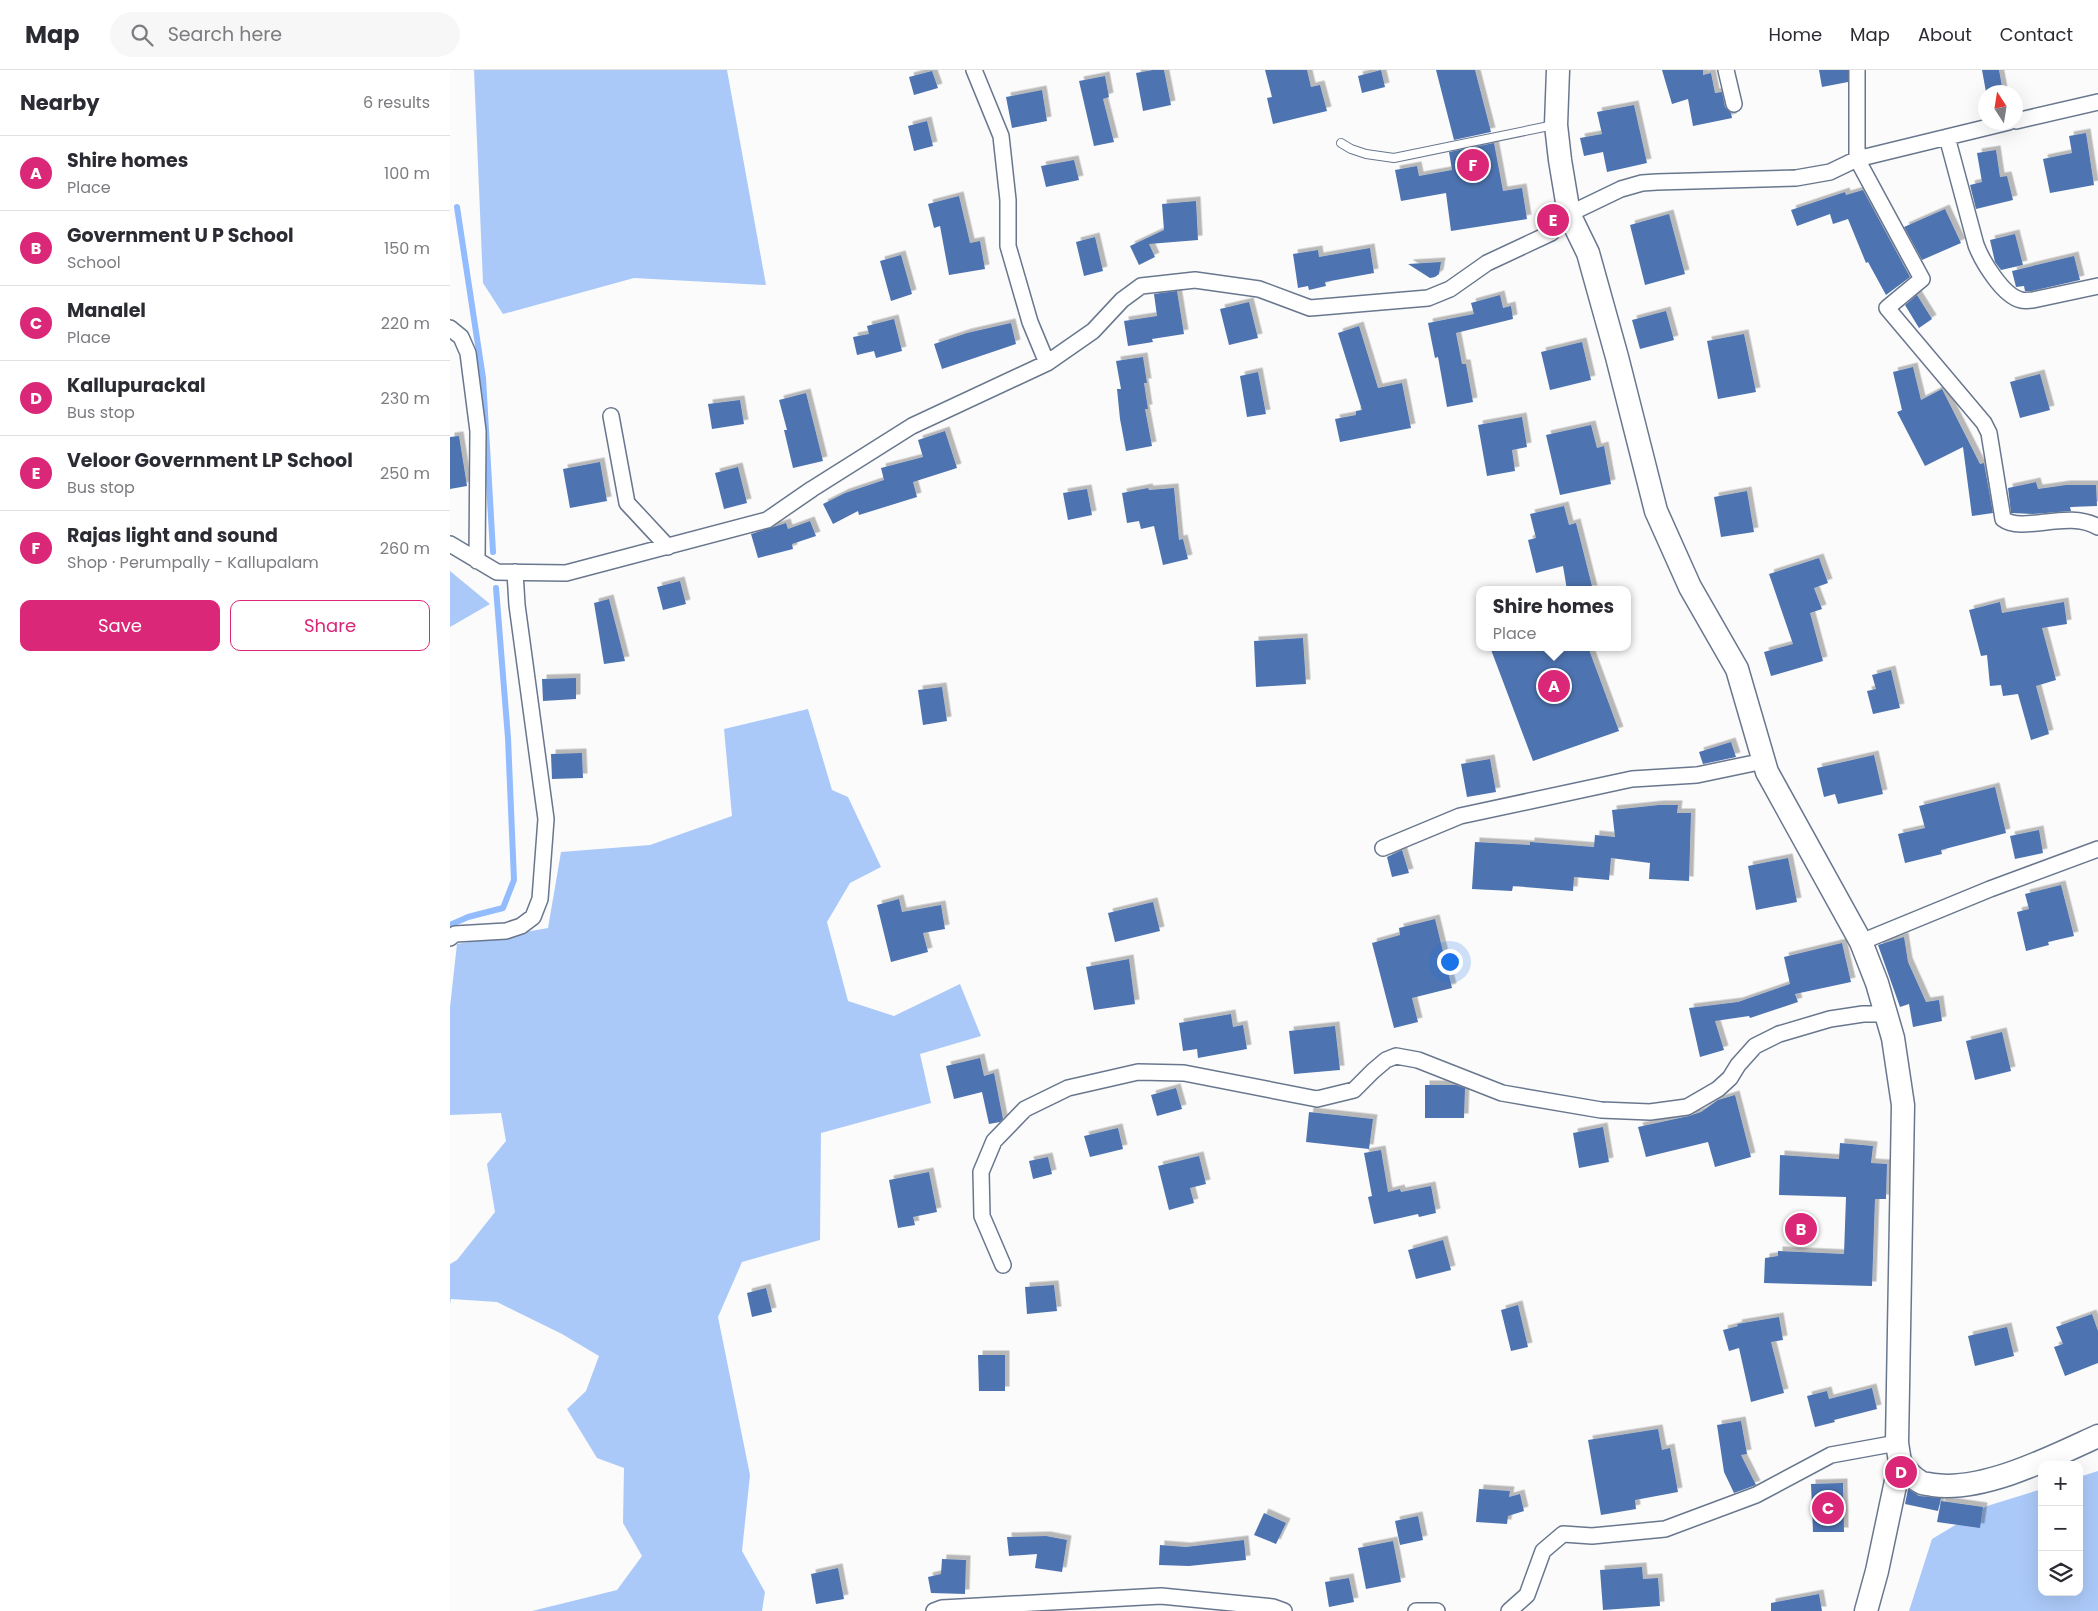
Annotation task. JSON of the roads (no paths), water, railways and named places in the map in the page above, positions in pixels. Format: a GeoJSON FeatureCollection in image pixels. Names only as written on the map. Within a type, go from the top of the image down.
{"type":"FeatureCollection","features":[{"type":"Feature","properties":{"kind":"street"},"geometry":{"type":"LineString","coordinates":[[974,70],[1001,136],[1008,200],[1008,246],[1030,322],[1047,363]]}},
{"type":"Feature","properties":{"kind":"street"},"geometry":{"type":"LineString","coordinates":[[1558,70],[1556,125],[1569,214],[1591,262],[1656,510],[1690,587],[1737,668],[1767,772],[1861,942],[1877,983],[1893,1038],[1903,1105],[1898,1452],[1877,1571],[1866,1611]]}},
{"type":"Feature","properties":{"kind":"street"},"geometry":{"type":"LineString","coordinates":[[1726,70],[1734,104]]}},
{"type":"Feature","properties":{"kind":"street"},"geometry":{"type":"LineString","coordinates":[[1857,70],[1857,159],[1922,279],[1887,308],[1984,423],[1989,433],[2003,519],[2010,524],[2020,525],[2070,520],[2098,527]]}},
{"type":"Feature","properties":{"kind":"street"},"geometry":{"type":"LineString","coordinates":[[2023,119],[2098,102]]}},
{"type":"Feature","properties":{"kind":"street"},"geometry":{"type":"LineString","coordinates":[[450,544],[497,572],[566,573],[767,520],[812,489],[912,426],[1047,363],[1093,331],[1122,300],[1141,286],[1195,280],[1259,289],[1310,308],[1428,298],[1450,289],[1487,263],[1551,234],[1569,214],[1621,189],[1642,183],[1796,178],[1830,172],[1857,159],[1978,129]]}},
{"type":"Feature","properties":{"kind":"street"},"geometry":{"type":"LineString","coordinates":[[1947,136],[1976,245],[1982,260],[1991,274],[2014,298],[2023,301],[2033,300],[2098,286]]}},
{"type":"Feature","properties":{"kind":"street"},"geometry":{"type":"LineString","coordinates":[[450,328],[460,337],[468,353],[478,431],[477,561]]}},
{"type":"Feature","properties":{"kind":"street"},"geometry":{"type":"LineString","coordinates":[[611,416],[627,503],[668,547]]}},
{"type":"Feature","properties":{"kind":"street"},"geometry":{"type":"LineString","coordinates":[[450,938],[455,934],[506,931],[521,926],[533,917],[540,899],[546,819],[517,605],[515,572]]}},
{"type":"Feature","properties":{"kind":"street"},"geometry":{"type":"LineString","coordinates":[[1384,848],[1460,816],[1632,779],[1698,775],[1764,761]]}},
{"type":"Feature","properties":{"kind":"street"},"geometry":{"type":"LineString","coordinates":[[1861,942],[1990,889],[2098,849]]}},
{"type":"Feature","properties":{"kind":"street"},"geometry":{"type":"LineString","coordinates":[[1002,1264],[982,1216],[982,1172],[994,1141],[1025,1109],[1068,1088],[1138,1072],[1184,1073],[1317,1099],[1354,1090],[1386,1060],[1396,1056],[1418,1060],[1502,1093],[1601,1110],[1650,1112],[1687,1107],[1718,1089],[1730,1078],[1738,1065],[1755,1046],[1779,1034],[1830,1019],[1863,1014],[1886,1014]]}},
{"type":"Feature","properties":{"kind":"street"},"geometry":{"type":"LineString","coordinates":[[1898,1452],[1904,1468],[1922,1483],[1951,1488],[1981,1484],[2098,1436]]}},
{"type":"Feature","properties":{"kind":"street"},"geometry":{"type":"LineString","coordinates":[[1509,1611],[1527,1595],[1543,1551],[1563,1534],[1592,1536],[1665,1529],[1756,1496],[1831,1455],[1898,1452]]}},
{"type":"Feature","properties":{"kind":"street"},"geometry":{"type":"LineString","coordinates":[[934,1611],[942,1608],[1161,1596],[1277,1610]]}},
{"type":"Feature","properties":{"kind":"street"},"geometry":{"type":"LineString","coordinates":[[1416,1611],[1437,1611]]}},
{"type":"Feature","properties":{"kind":"lane"},"geometry":{"type":"LineString","coordinates":[[1341,143],[1351,150],[1378,157],[1394,158],[1556,125]]}},
{"type":"Feature","properties":{"kind":"waterway"},"geometry":{"type":"LineString","coordinates":[[457,207],[483,378],[493,552]]}},
{"type":"Feature","properties":{"kind":"waterway"},"geometry":{"type":"LineString","coordinates":[[450,925],[468,917],[503,908],[514,880],[508,738],[496,588]]}},
{"type":"Feature","properties":{"kind":"place","name":"Rajas light and sound"},"geometry":{"type":"Point","coordinates":[1473,165]}},
{"type":"Feature","properties":{"kind":"place","name":"Veloor Government LP School"},"geometry":{"type":"Point","coordinates":[1553,220]}},
{"type":"Feature","properties":{"kind":"place","name":"Shire homes"},"geometry":{"type":"Point","coordinates":[1554,686]}},
{"type":"Feature","properties":{"kind":"place","name":"Government U P School"},"geometry":{"type":"Point","coordinates":[1801,1229]}},
{"type":"Feature","properties":{"kind":"place","name":"Kallupurackal"},"geometry":{"type":"Point","coordinates":[1901,1472]}},
{"type":"Feature","properties":{"kind":"place","name":"Manalel"},"geometry":{"type":"Point","coordinates":[1828,1508]}}]}
